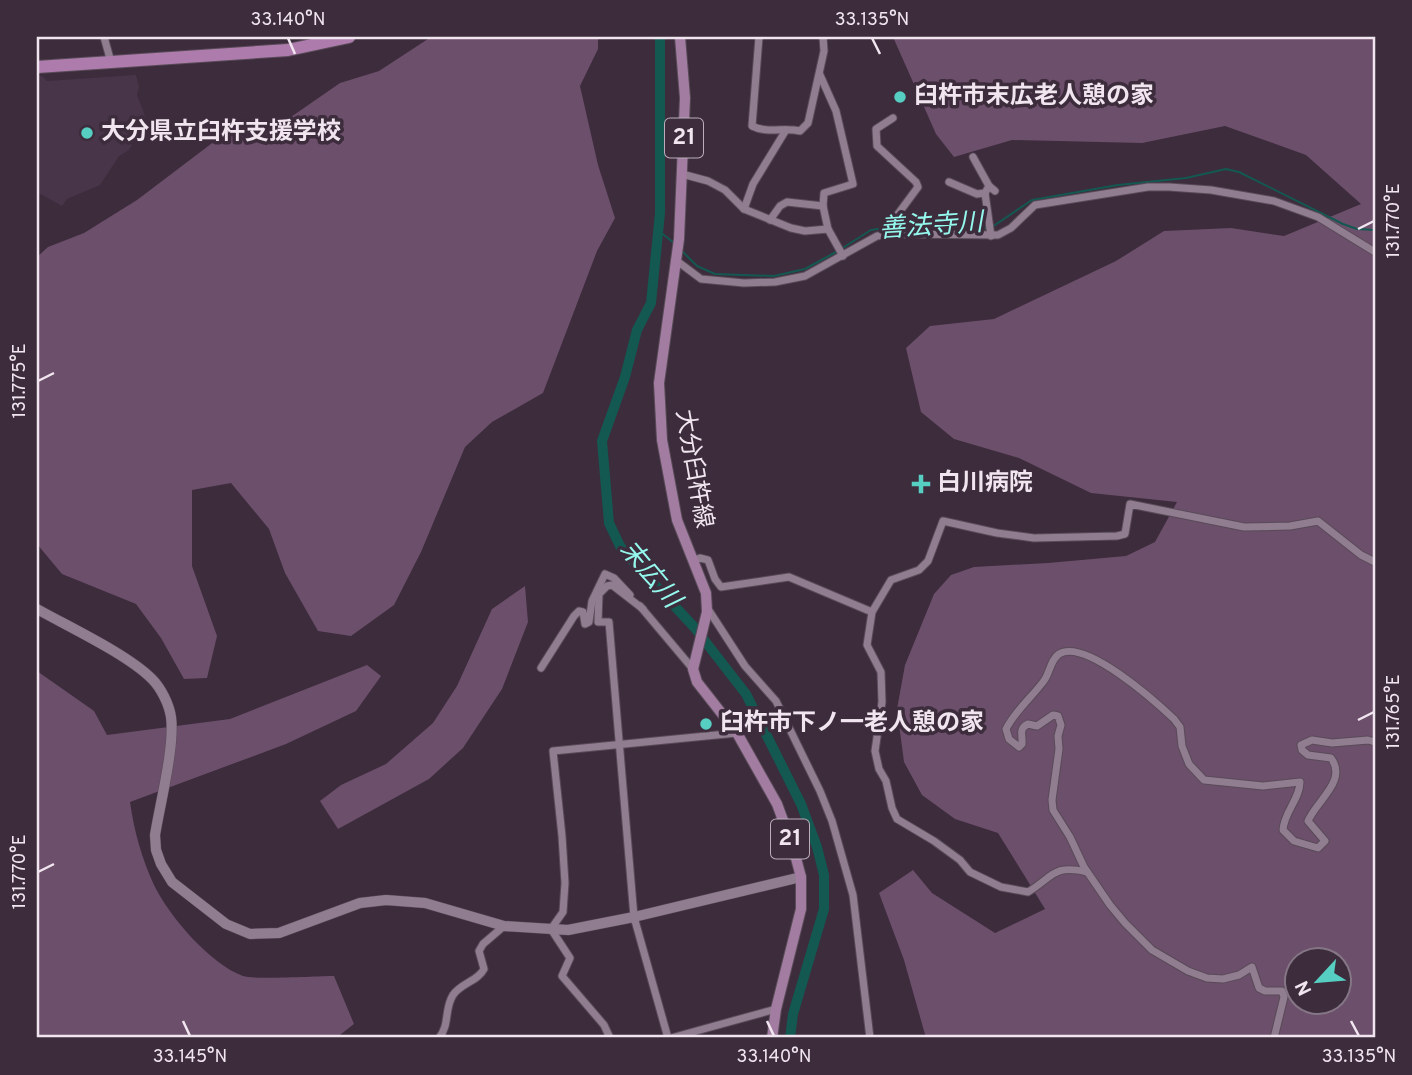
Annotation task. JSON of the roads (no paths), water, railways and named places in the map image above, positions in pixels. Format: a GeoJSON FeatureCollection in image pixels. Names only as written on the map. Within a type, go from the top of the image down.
{"type":"FeatureCollection","features":[{"type":"Feature","properties":{"kind":"highway"},"geometry":{"type":"LineString","coordinates":[[37,66],[288,50],[349,37]]}},
{"type":"Feature","properties":{"kind":"main road","name":"21"},"geometry":{"type":"LineString","coordinates":[[680,37],[685,98],[682,174]]}},
{"type":"Feature","properties":{"kind":"main road","name":"大分臼杵線"},"geometry":{"type":"LineString","coordinates":[[682,174],[679,239],[659,383],[659,406],[671,495],[686,545],[705,586],[707,612]]}},
{"type":"Feature","properties":{"kind":"main road"},"geometry":{"type":"LineString","coordinates":[[693,665],[707,612]]}},
{"type":"Feature","properties":{"kind":"main road","name":"21"},"geometry":{"type":"LineString","coordinates":[[693,665],[697,682],[737,733],[777,804],[802,877],[801,909],[776,1009],[772,1038]]}},
{"type":"Feature","properties":{"kind":"street"},"geometry":{"type":"LineString","coordinates":[[104,37],[111,62]]}},
{"type":"Feature","properties":{"kind":"street"},"geometry":{"type":"LineString","coordinates":[[759,37],[752,126],[764,130],[790,128],[800,131],[807,126],[820,75],[823,37]]}},
{"type":"Feature","properties":{"kind":"street"},"geometry":{"type":"LineString","coordinates":[[820,75],[836,110],[853,184],[826,191],[823,206],[828,229],[843,255]]}},
{"type":"Feature","properties":{"kind":"street"},"geometry":{"type":"LineString","coordinates":[[893,118],[876,129],[877,146],[916,182],[918,187],[901,210],[896,221],[897,232]]}},
{"type":"Feature","properties":{"kind":"street"},"geometry":{"type":"LineString","coordinates":[[744,209],[753,184],[786,130]]}},
{"type":"Feature","properties":{"kind":"street"},"geometry":{"type":"LineString","coordinates":[[973,158],[990,190],[988,219],[991,234]]}},
{"type":"Feature","properties":{"kind":"street"},"geometry":{"type":"LineString","coordinates":[[682,174],[701,178],[724,190],[744,209],[770,220],[800,231],[828,229]]}},
{"type":"Feature","properties":{"kind":"street"},"geometry":{"type":"LineString","coordinates":[[948,182],[977,194],[990,190]]}},
{"type":"Feature","properties":{"kind":"street"},"geometry":{"type":"LineString","coordinates":[[677,259],[697,277],[713,281],[744,283],[797,279],[872,237],[897,232],[991,234],[1011,228],[1035,205],[1137,188],[1170,187],[1211,190],[1274,201],[1318,217],[1375,252]]}},
{"type":"Feature","properties":{"kind":"street"},"geometry":{"type":"LineString","coordinates":[[770,220],[779,206],[787,202],[823,206]]}},
{"type":"Feature","properties":{"kind":"street"},"geometry":{"type":"LineString","coordinates":[[950,220],[988,219]]}},
{"type":"Feature","properties":{"kind":"street"},"geometry":{"type":"LineString","coordinates":[[1088,872],[1059,870],[1028,892],[1001,887],[970,872],[960,860],[934,841],[897,819],[886,781],[879,769],[876,751],[882,702],[881,672],[867,645],[872,612],[891,580],[919,570],[928,561],[943,521],[1034,538],[1117,536],[1125,534],[1130,504],[1238,526],[1286,526],[1312,521],[1322,523],[1361,555],[1375,562]]}},
{"type":"Feature","properties":{"kind":"street"},"geometry":{"type":"LineString","coordinates":[[693,561],[700,558],[708,560],[720,586],[789,577],[872,612]]}},
{"type":"Feature","properties":{"kind":"street"},"geometry":{"type":"LineString","coordinates":[[541,668],[579,611],[583,612],[585,622],[589,622],[592,601],[605,574],[622,585],[693,665]]}},
{"type":"Feature","properties":{"kind":"street"},"geometry":{"type":"LineString","coordinates":[[643,609],[612,585],[599,594],[598,622],[609,622],[634,917],[669,1038],[776,1009]]}},
{"type":"Feature","properties":{"kind":"street"},"geometry":{"type":"LineString","coordinates":[[37,609],[118,655],[150,677],[159,687],[169,708],[171,727],[155,835],[160,864],[172,882],[213,915],[250,934],[279,933],[360,903],[386,900],[425,903],[504,926],[568,930],[802,877]]}},
{"type":"Feature","properties":{"kind":"street"},"geometry":{"type":"LineString","coordinates":[[707,612],[745,666],[776,701],[811,770],[832,821],[853,895],[870,1038]]}},
{"type":"Feature","properties":{"kind":"street"},"geometry":{"type":"LineString","coordinates":[[1274,1038],[1284,997],[1282,991],[1265,991],[1259,988],[1252,967],[1233,977],[1216,979],[1188,971],[1167,960],[1125,923],[1088,872],[1052,810],[1061,725],[1058,716],[1053,715],[1037,726],[1024,726],[1021,730],[1022,744],[1019,747],[1006,733],[1014,715],[1045,680],[1055,658],[1062,652],[1082,653],[1097,660],[1178,723],[1189,764],[1199,777],[1210,782],[1263,786],[1300,782],[1300,789],[1283,825],[1289,838],[1301,845],[1318,848],[1324,844],[1322,836],[1308,821],[1332,786],[1336,770],[1331,758],[1304,752],[1301,745],[1312,740],[1332,743],[1368,740],[1375,743]]}},
{"type":"Feature","properties":{"kind":"street"},"geometry":{"type":"LineString","coordinates":[[551,929],[563,912],[565,883],[552,751],[737,733]]}},
{"type":"Feature","properties":{"kind":"street"},"geometry":{"type":"LineString","coordinates":[[439,1038],[447,1024],[451,997],[458,988],[482,974],[484,969],[479,951],[483,944],[504,926]]}},
{"type":"Feature","properties":{"kind":"street"},"geometry":{"type":"LineString","coordinates":[[551,929],[570,958],[562,976],[604,1026],[610,1038]]}},
{"type":"Feature","properties":{"kind":"waterway","name":"末広川"},"geometry":{"type":"LineString","coordinates":[[660,37],[660,213],[651,303],[637,330],[625,377],[602,441],[609,523],[620,546],[694,627],[746,694],[801,804],[817,847],[824,875],[824,909],[793,1014],[790,1038]]}},
{"type":"Feature","properties":{"kind":"waterway","name":"善法寺川"},"geometry":{"type":"LineString","coordinates":[[992,227],[1032,200],[1118,185],[1186,178],[1226,169],[1239,172],[1343,224],[1357,229],[1375,230]]}},
{"type":"Feature","properties":{"kind":"waterway","name":"善法寺川"},"geometry":{"type":"LineString","coordinates":[[841,249],[871,230],[892,227]]}},
{"type":"Feature","properties":{"kind":"waterway","name":"善法寺川"},"geometry":{"type":"LineString","coordinates":[[898,227],[987,228]]}},
{"type":"Feature","properties":{"kind":"waterway","name":"善法寺川"},"geometry":{"type":"LineString","coordinates":[[659,231],[674,243]]}},
{"type":"Feature","properties":{"kind":"waterway","name":"善法寺川"},"geometry":{"type":"LineString","coordinates":[[683,252],[697,266],[715,274],[774,276],[805,269],[836,252]]}},
{"type":"Feature","properties":{"kind":"place","name":"臼杵市末広老人憩の家"},"geometry":{"type":"Point","coordinates":[900,97]}},
{"type":"Feature","properties":{"kind":"place","name":"大分県立臼杵支援学校"},"geometry":{"type":"Point","coordinates":[87,133]}},
{"type":"Feature","properties":{"kind":"place","name":"白川病院"},"geometry":{"type":"Point","coordinates":[921,484]}},
{"type":"Feature","properties":{"kind":"place","name":"臼杵市下ノ一老人憩の家"},"geometry":{"type":"Point","coordinates":[706,724]}}]}
